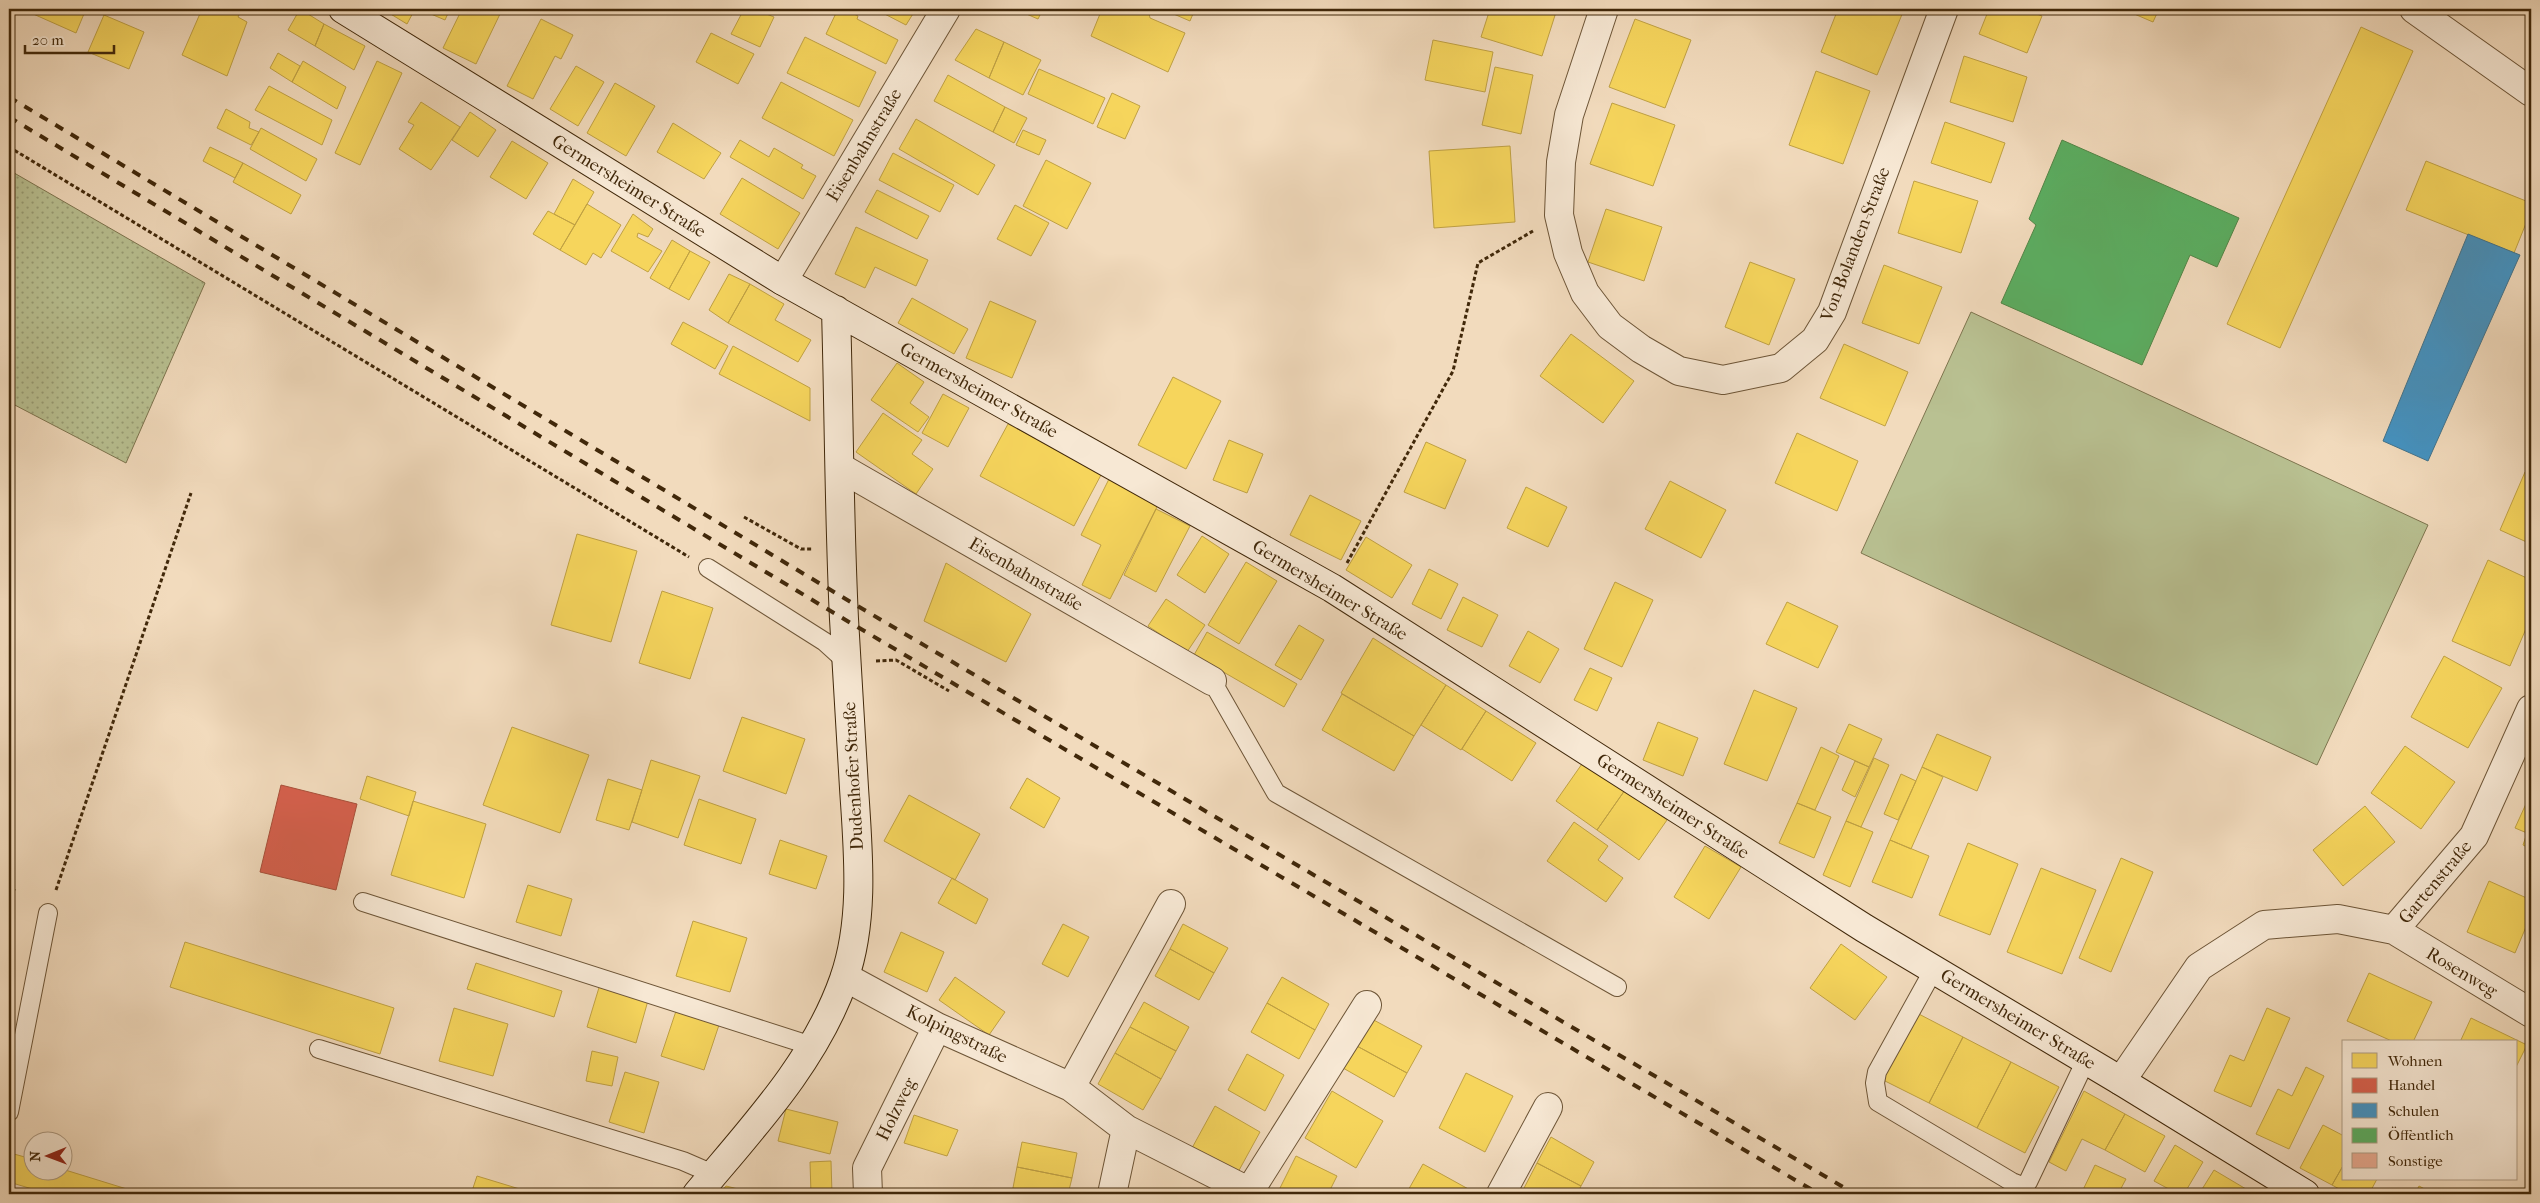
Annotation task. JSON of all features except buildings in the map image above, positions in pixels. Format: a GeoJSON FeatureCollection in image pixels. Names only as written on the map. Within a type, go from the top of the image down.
{"type":"FeatureCollection","features":[{"type":"Feature","properties":{"kind":"street","name":"Germersheimer Straße"},"geometry":{"type":"LineString","coordinates":[[343,9],[782,281],[1332,588],[1864,928],[2122,1081],[2305,1194]]}},
{"type":"Feature","properties":{"kind":"street","name":"Eisenbahnstraße"},"geometry":{"type":"LineString","coordinates":[[782,281],[946,9]]}},
{"type":"Feature","properties":{"kind":"street","name":"Von-Bolanden-Straße"},"geometry":{"type":"LineString","coordinates":[[1604,9],[1570,115],[1561,162],[1559,215],[1568,253],[1585,293],[1610,326],[1641,349],[1680,371],[1723,380],[1781,368],[1815,340],[1832,312],[1944,9]]}},
{"type":"Feature","properties":{"kind":"street"},"geometry":{"type":"LineString","coordinates":[[2414,9],[2531,92]]}},
{"type":"Feature","properties":{"kind":"street","name":"Dudenhofer Straße"},"geometry":{"type":"LineString","coordinates":[[705,1184],[765,1112],[812,1046],[834,1004],[845,977],[856,914],[858,848],[847,662],[836,310]]}},
{"type":"Feature","properties":{"kind":"street","name":"Eisenbahnstraße"},"geometry":{"type":"LineString","coordinates":[[841,468],[1212,681]]}},
{"type":"Feature","properties":{"kind":"street","name":"Gartenstraße"},"geometry":{"type":"LineString","coordinates":[[2122,1081],[2199,967],[2264,925],[2338,919],[2394,930],[2474,836],[2529,721]]}},
{"type":"Feature","properties":{"kind":"street"},"geometry":{"type":"LineString","coordinates":[[1071,1087],[1172,904]]}},
{"type":"Feature","properties":{"kind":"street","name":"Rosenweg"},"geometry":{"type":"LineString","coordinates":[[2394,930],[2531,1013]]}},
{"type":"Feature","properties":{"kind":"street","name":"Kolpingstraße"},"geometry":{"type":"LineString","coordinates":[[845,977],[937,1027],[1071,1087],[1126,1129],[1252,1193],[1367,1005]]}},
{"type":"Feature","properties":{"kind":"street","name":"Holzweg"},"geometry":{"type":"LineString","coordinates":[[868,1194],[867,1168],[937,1027]]}},
{"type":"Feature","properties":{"kind":"street"},"geometry":{"type":"LineString","coordinates":[[1501,1194],[1548,1107]]}},
{"type":"Feature","properties":{"kind":"street"},"geometry":{"type":"LineString","coordinates":[[1112,1194],[1126,1129]]}},
{"type":"Feature","properties":{"kind":"lane"},"geometry":{"type":"LineString","coordinates":[[708,568],[824,642],[847,662]]}},
{"type":"Feature","properties":{"kind":"lane"},"geometry":{"type":"LineString","coordinates":[[1212,681],[1276,793],[1617,987]]}},
{"type":"Feature","properties":{"kind":"lane"},"geometry":{"type":"LineString","coordinates":[[363,902],[812,1046]]}},
{"type":"Feature","properties":{"kind":"lane"},"geometry":{"type":"LineString","coordinates":[[9,1112],[48,913]]}},
{"type":"Feature","properties":{"kind":"lane"},"geometry":{"type":"LineString","coordinates":[[1934,969],[1877,1072],[1876,1094],[1878,1102],[2004,1178],[2022,1186],[2028,1182],[2086,1060]]}},
{"type":"Feature","properties":{"kind":"lane"},"geometry":{"type":"LineString","coordinates":[[319,1049],[683,1161],[705,1184]]}},
{"type":"Feature","properties":{"kind":"path"},"geometry":{"type":"LineString","coordinates":[[9,147],[708,568]]}},
{"type":"Feature","properties":{"kind":"path"},"geometry":{"type":"LineString","coordinates":[[1332,588],[1452,371],[1478,263],[1559,215]]}},
{"type":"Feature","properties":{"kind":"path"},"geometry":{"type":"LineString","coordinates":[[48,913],[191,493]]}},
{"type":"Feature","properties":{"kind":"path"},"geometry":{"type":"LineString","coordinates":[[744,517],[801,549],[843,549]]}},
{"type":"Feature","properties":{"kind":"path"},"geometry":{"type":"LineString","coordinates":[[847,662],[896,660],[949,691]]}},
{"type":"Feature","properties":{"kind":"green space"},"geometry":{"type":"Polygon","coordinates":[[[9,170],[205,283],[126,463],[9,402],[9,170]]]}},
{"type":"Feature","properties":{"kind":"green space"},"geometry":{"type":"Polygon","coordinates":[[[1971,312],[2428,525],[2317,765],[1861,553],[1971,312]]]}},
{"type":"Feature","properties":{"kind":"railway"},"geometry":{"type":"LineString","coordinates":[[9,97],[844,598],[1855,1194]]}},
{"type":"Feature","properties":{"kind":"railway"},"geometry":{"type":"LineString","coordinates":[[9,117],[844,619],[1819,1194]]}}]}
